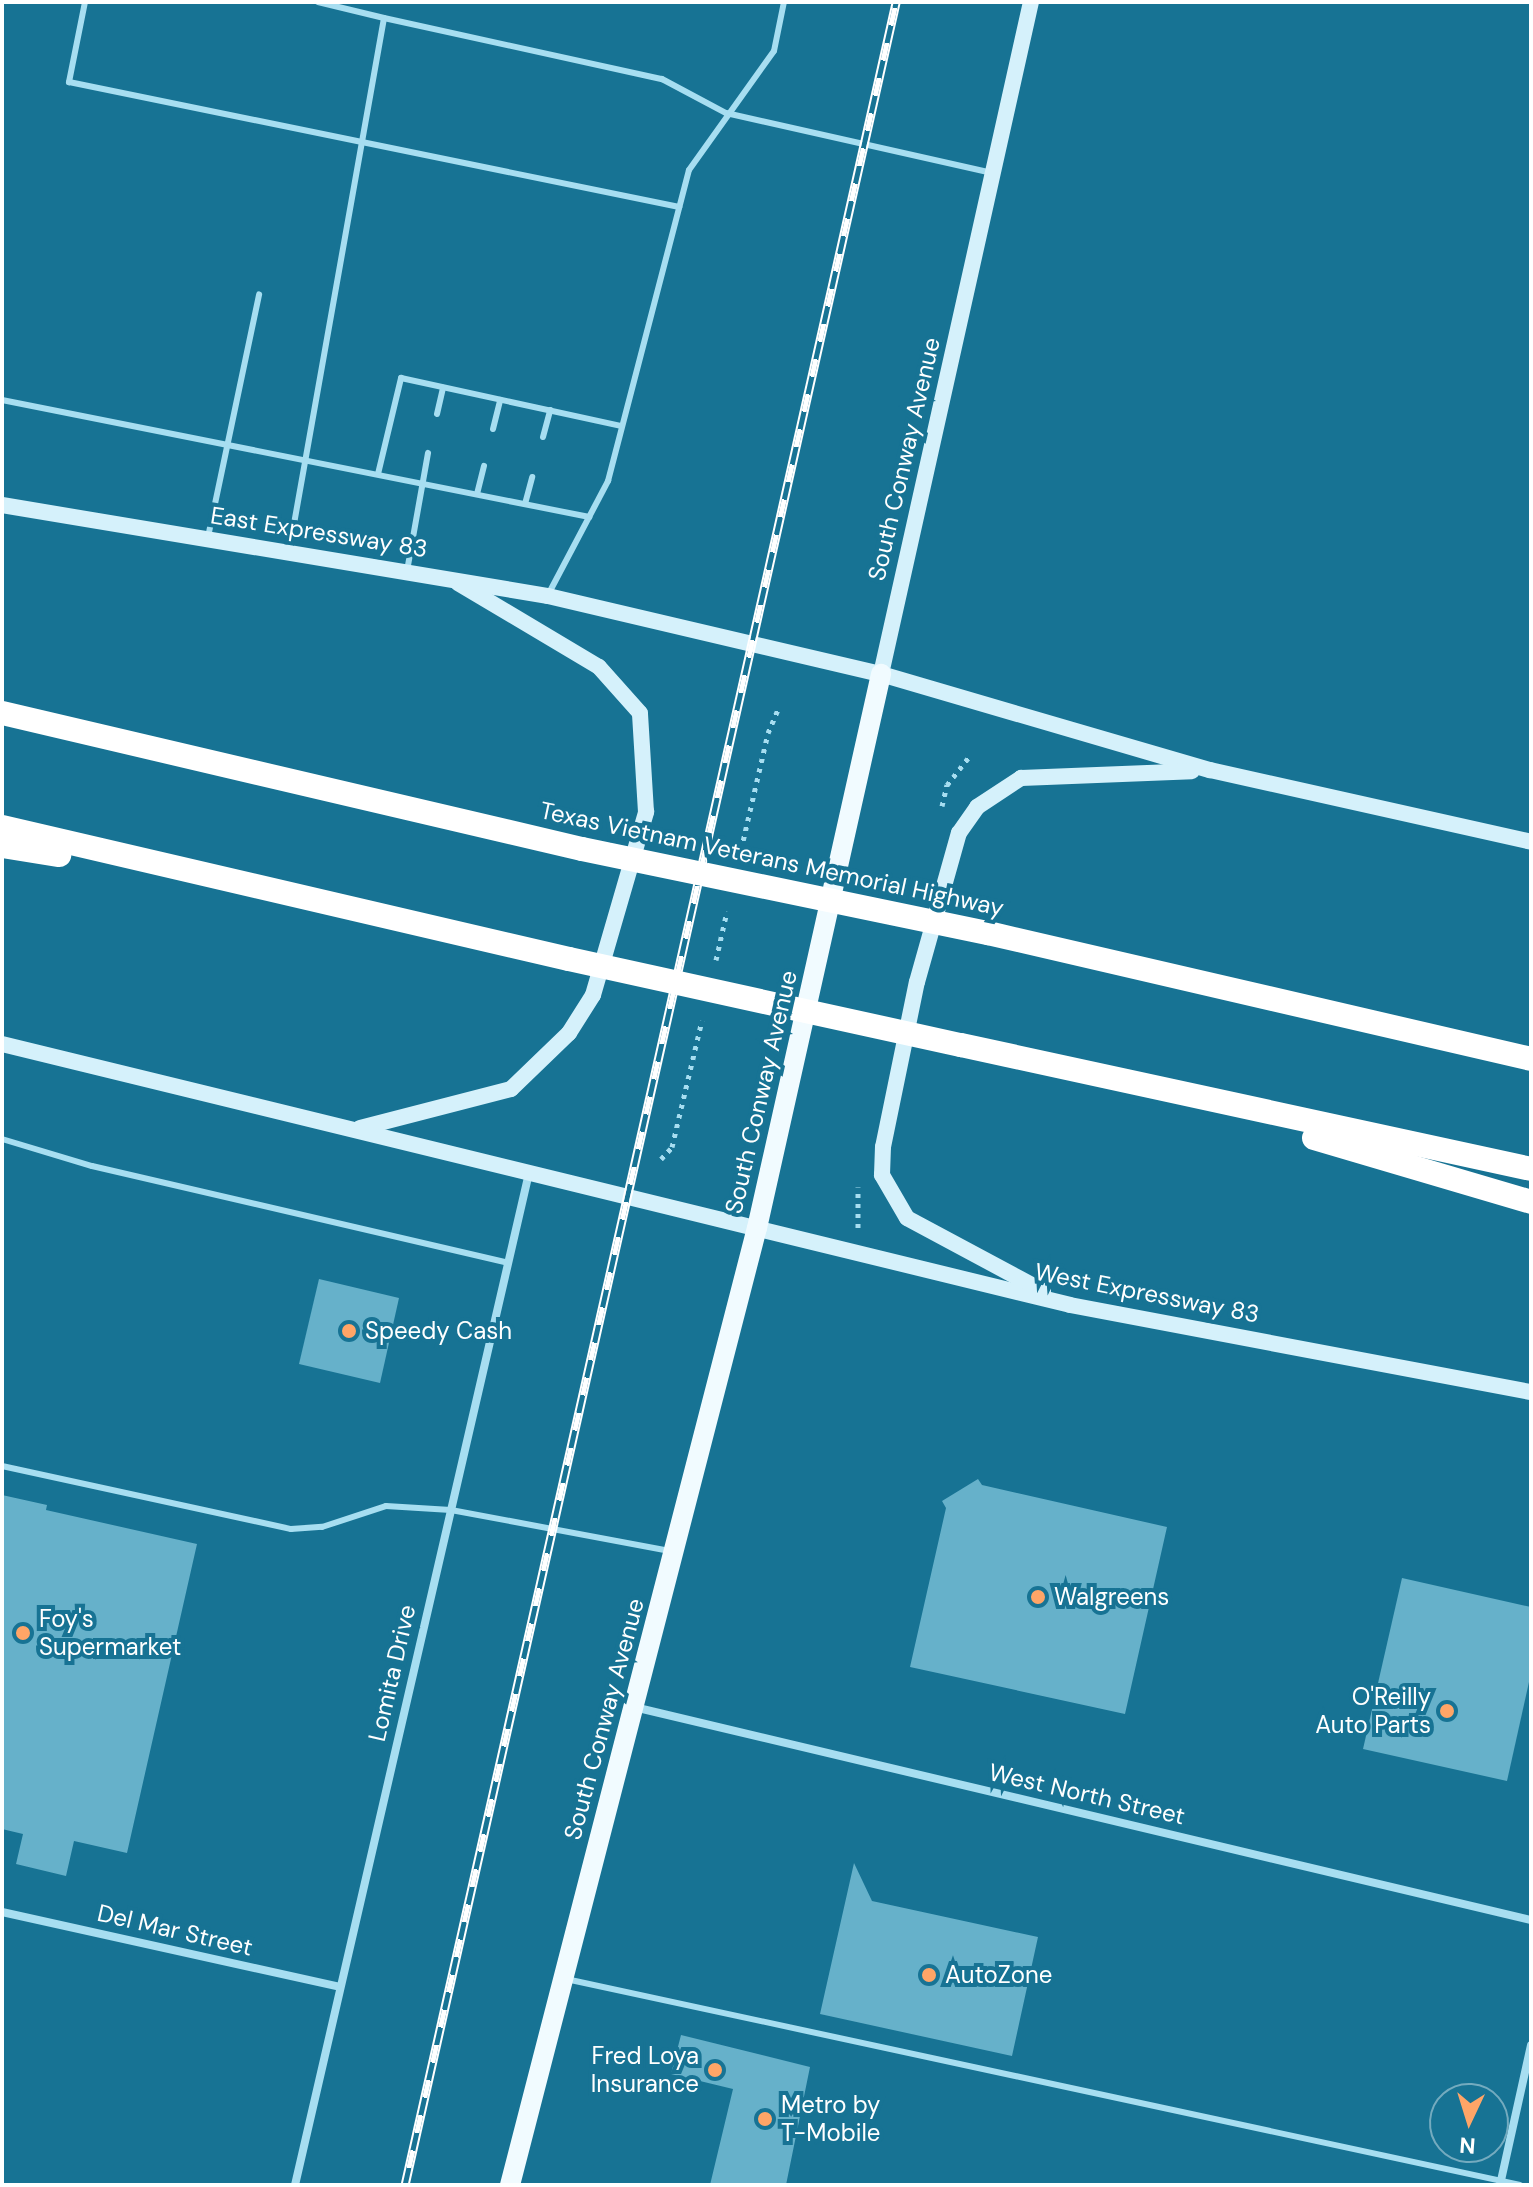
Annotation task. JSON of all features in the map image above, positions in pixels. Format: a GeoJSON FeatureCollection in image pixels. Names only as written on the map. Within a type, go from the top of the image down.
{"type":"FeatureCollection","features":[{"type":"Feature","properties":{"kind":"highway","name":"Texas Vietnam Veterans Memorial Highway"},"geometry":{"type":"LineString","coordinates":[[2,713],[582,849],[988,933],[1531,1059]]}},
{"type":"Feature","properties":{"kind":"highway"},"geometry":{"type":"LineString","coordinates":[[2,827],[309,896],[569,959],[1139,1086],[1531,1169]]}},
{"type":"Feature","properties":{"kind":"highway"},"geometry":{"type":"LineString","coordinates":[[2,846],[309,896]]}},
{"type":"Feature","properties":{"kind":"highway"},"geometry":{"type":"LineString","coordinates":[[1139,1086],[1531,1202]]}},
{"type":"Feature","properties":{"kind":"main road","name":"South Conway Avenue"},"geometry":{"type":"LineString","coordinates":[[510,2185],[757,1228],[1031,2]]}},
{"type":"Feature","properties":{"kind":"main road","name":"East Expressway 83"},"geometry":{"type":"LineString","coordinates":[[2,505],[548,596],[881,674]]}},
{"type":"Feature","properties":{"kind":"main road"},"geometry":{"type":"LineString","coordinates":[[359,1128],[511,1089],[569,1033],[593,995],[646,812],[640,713],[599,667],[449,578]]}},
{"type":"Feature","properties":{"kind":"main road"},"geometry":{"type":"LineString","coordinates":[[881,674],[1210,770],[1531,842]]}},
{"type":"Feature","properties":{"kind":"main road"},"geometry":{"type":"LineString","coordinates":[[1070,1305],[933,1236],[907,1218],[891,1197],[882,1175],[883,1147],[917,982],[959,833],[997,789],[1042,774],[1210,770]]}},
{"type":"Feature","properties":{"kind":"main road"},"geometry":{"type":"LineString","coordinates":[[2,1044],[529,1171]]}},
{"type":"Feature","properties":{"kind":"main road","name":"West Expressway 83"},"geometry":{"type":"LineString","coordinates":[[529,1171],[1070,1305],[1531,1392]]}},
{"type":"Feature","properties":{"kind":"street","name":"Lomita Drive"},"geometry":{"type":"LineString","coordinates":[[295,2185],[529,1171]]}},
{"type":"Feature","properties":{"kind":"street","name":"West North Street"},"geometry":{"type":"LineString","coordinates":[[633,1707],[1531,1920]]}},
{"type":"Feature","properties":{"kind":"street","name":"Del Mar Street"},"geometry":{"type":"LineString","coordinates":[[2,1912],[339,1987]]}},
{"type":"Feature","properties":{"kind":"street"},"geometry":{"type":"LineString","coordinates":[[1500,2183],[1531,2045]]}},
{"type":"Feature","properties":{"kind":"lane"},"geometry":{"type":"LineString","coordinates":[[85,2],[69,82],[362,138],[679,207]]}},
{"type":"Feature","properties":{"kind":"lane"},"geometry":{"type":"LineString","coordinates":[[318,2],[662,79],[726,113],[995,174]]}},
{"type":"Feature","properties":{"kind":"lane"},"geometry":{"type":"LineString","coordinates":[[548,596],[608,481],[689,170],[726,113],[774,51],[784,2]]}},
{"type":"Feature","properties":{"kind":"lane"},"geometry":{"type":"LineString","coordinates":[[289,552],[384,18]]}},
{"type":"Feature","properties":{"kind":"lane"},"geometry":{"type":"LineString","coordinates":[[208,539],[259,294]]}},
{"type":"Feature","properties":{"kind":"lane"},"geometry":{"type":"LineString","coordinates":[[378,474],[401,378],[622,426]]}},
{"type":"Feature","properties":{"kind":"lane"},"geometry":{"type":"LineString","coordinates":[[437,414],[443,388]]}},
{"type":"Feature","properties":{"kind":"lane"},"geometry":{"type":"LineString","coordinates":[[2,400],[306,458],[589,517]]}},
{"type":"Feature","properties":{"kind":"lane"},"geometry":{"type":"LineString","coordinates":[[493,429],[500,400]]}},
{"type":"Feature","properties":{"kind":"lane"},"geometry":{"type":"LineString","coordinates":[[543,437],[550,410]]}},
{"type":"Feature","properties":{"kind":"lane"},"geometry":{"type":"LineString","coordinates":[[407,571],[428,453]]}},
{"type":"Feature","properties":{"kind":"lane"},"geometry":{"type":"LineString","coordinates":[[477,494],[484,466]]}},
{"type":"Feature","properties":{"kind":"lane"},"geometry":{"type":"LineString","coordinates":[[525,504],[532,477]]}},
{"type":"Feature","properties":{"kind":"lane"},"geometry":{"type":"LineString","coordinates":[[2,1139],[92,1166],[508,1263]]}},
{"type":"Feature","properties":{"kind":"lane"},"geometry":{"type":"LineString","coordinates":[[2,1466],[291,1529],[322,1527],[386,1506],[451,1510],[675,1552]]}},
{"type":"Feature","properties":{"kind":"lane"},"geometry":{"type":"LineString","coordinates":[[563,1978],[1520,2185]]}},
{"type":"Feature","properties":{"kind":"path"},"geometry":{"type":"LineString","coordinates":[[740,857],[768,733],[778,709]]}},
{"type":"Feature","properties":{"kind":"path"},"geometry":{"type":"LineString","coordinates":[[715,964],[729,903]]}},
{"type":"Feature","properties":{"kind":"path"},"geometry":{"type":"LineString","coordinates":[[661,1159],[672,1147],[704,1010]]}},
{"type":"Feature","properties":{"kind":"building","name":"Speedy Cash"},"geometry":{"type":"Polygon","coordinates":[[[319,1279],[399,1298],[380,1383],[299,1364],[319,1279]]]}},
{"type":"Feature","properties":{"kind":"building","name":"Walgreens"},"geometry":{"type":"Polygon","coordinates":[[[978,1479],[982,1485],[1167,1527],[1125,1714],[910,1667],[946,1508],[942,1501],[978,1479]]]}},
{"type":"Feature","properties":{"kind":"building"},"geometry":{"type":"Polygon","coordinates":[[[2,1495],[47,1505],[46,1510],[197,1544],[127,1853],[74,1841],[66,1876],[16,1864],[23,1834],[2,1829],[2,1495]]]}},
{"type":"Feature","properties":{"kind":"building","name":"O'Reilly Auto Parts"},"geometry":{"type":"Polygon","coordinates":[[[1402,1578],[1531,1607],[1531,1673],[1507,1781],[1363,1749],[1402,1578]]]}},
{"type":"Feature","properties":{"kind":"building","name":"AutoZone"},"geometry":{"type":"Polygon","coordinates":[[[854,1863],[872,1901],[1038,1937],[1012,2056],[820,2014],[854,1863]]]}},
{"type":"Feature","properties":{"kind":"building"},"geometry":{"type":"Polygon","coordinates":[[[681,2035],[810,2067],[786,2185],[710,2185],[733,2089],[671,2074],[681,2035]]]}},
{"type":"Feature","properties":{"kind":"railway"},"geometry":{"type":"LineString","coordinates":[[405,2185],[896,2]]}},
{"type":"Feature","properties":{"kind":"place","name":"Speedy Cash"},"geometry":{"type":"Point","coordinates":[349,1331]}},
{"type":"Feature","properties":{"kind":"place","name":"Walgreens"},"geometry":{"type":"Point","coordinates":[1038,1597]}},
{"type":"Feature","properties":{"kind":"place","name":"Foy's Supermarket"},"geometry":{"type":"Point","coordinates":[23,1633]}},
{"type":"Feature","properties":{"kind":"place","name":"O'Reilly Auto Parts"},"geometry":{"type":"Point","coordinates":[1447,1711]}},
{"type":"Feature","properties":{"kind":"place","name":"AutoZone"},"geometry":{"type":"Point","coordinates":[929,1975]}},
{"type":"Feature","properties":{"kind":"place","name":"Fred Loya Insurance"},"geometry":{"type":"Point","coordinates":[715,2070]}},
{"type":"Feature","properties":{"kind":"place","name":"Metro by T-Mobile"},"geometry":{"type":"Point","coordinates":[765,2119]}}]}
